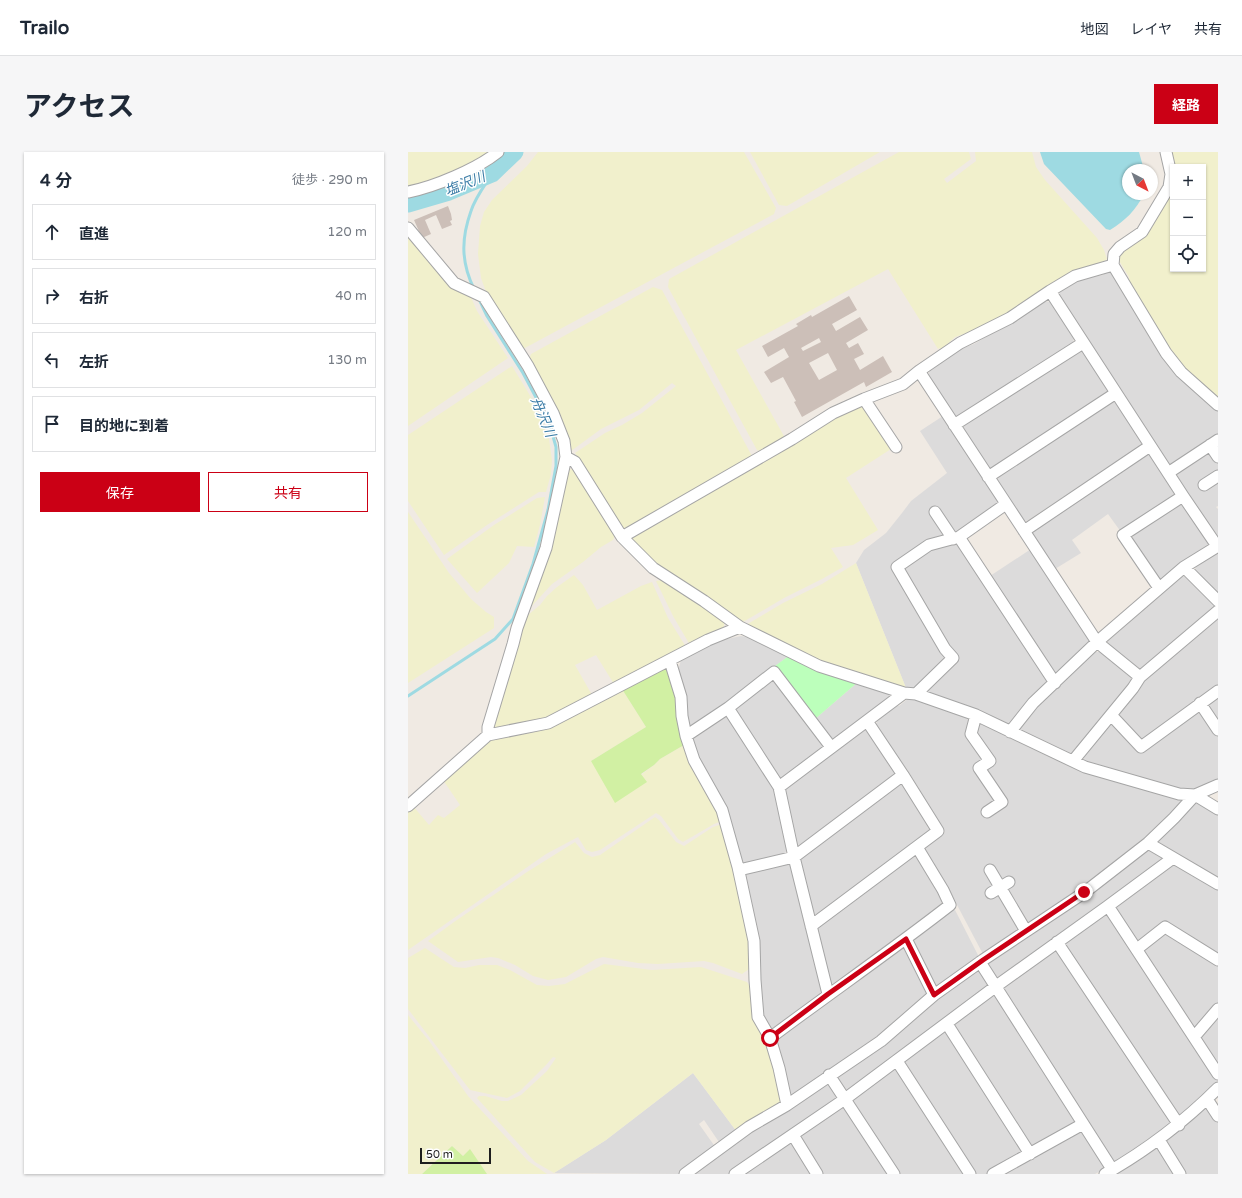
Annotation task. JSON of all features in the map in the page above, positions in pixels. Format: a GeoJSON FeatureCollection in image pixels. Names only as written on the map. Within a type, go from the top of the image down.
{"type":"FeatureCollection","features":[{"type":"Feature","properties":{"kind":"street"},"geometry":{"type":"LineString","coordinates":[[408,192],[418,190],[465,172],[489,159],[498,152]]}},
{"type":"Feature","properties":{"kind":"street"},"geometry":{"type":"LineString","coordinates":[[1166,152],[1171,174],[1169,187],[1142,232],[1120,247],[1114,254],[1113,265],[1166,353],[1181,372],[1218,405]]}},
{"type":"Feature","properties":{"kind":"street"},"geometry":{"type":"LineString","coordinates":[[408,228],[454,283],[484,297],[528,366],[553,413],[564,441],[566,457],[546,548],[517,628],[488,727],[488,735]]}},
{"type":"Feature","properties":{"kind":"street"},"geometry":{"type":"LineString","coordinates":[[622,537],[792,439],[833,413],[903,384],[919,371],[960,343],[1010,318],[1075,276],[1113,265]]}},
{"type":"Feature","properties":{"kind":"street"},"geometry":{"type":"LineString","coordinates":[[1010,732],[1033,703],[1097,642],[1184,567],[1218,546],[1150,446],[1050,291]]}},
{"type":"Feature","properties":{"kind":"street"},"geometry":{"type":"LineString","coordinates":[[954,425],[1083,343]]}},
{"type":"Feature","properties":{"kind":"street"},"geometry":{"type":"LineString","coordinates":[[919,371],[1097,642],[1140,677]]}},
{"type":"Feature","properties":{"kind":"street"},"geometry":{"type":"LineString","coordinates":[[988,477],[1116,393]]}},
{"type":"Feature","properties":{"kind":"street"},"geometry":{"type":"LineString","coordinates":[[864,399],[896,447]]}},
{"type":"Feature","properties":{"kind":"street"},"geometry":{"type":"LineString","coordinates":[[1168,473],[1214,443],[1218,457]]}},
{"type":"Feature","properties":{"kind":"street"},"geometry":{"type":"LineString","coordinates":[[1024,531],[1150,446]]}},
{"type":"Feature","properties":{"kind":"street"},"geometry":{"type":"LineString","coordinates":[[566,457],[575,462],[622,537],[653,568],[704,601],[740,628],[819,666],[904,693],[916,694],[976,715],[1085,767],[1179,794],[1194,795],[1218,809]]}},
{"type":"Feature","properties":{"kind":"street"},"geometry":{"type":"LineString","coordinates":[[1204,485],[1218,476]]}},
{"type":"Feature","properties":{"kind":"street"},"geometry":{"type":"LineString","coordinates":[[1159,588],[1123,535],[1183,496]]}},
{"type":"Feature","properties":{"kind":"street"},"geometry":{"type":"LineString","coordinates":[[916,694],[953,658],[945,650],[897,567],[928,545],[956,538],[1006,504]]}},
{"type":"Feature","properties":{"kind":"street"},"geometry":{"type":"LineString","coordinates":[[935,512],[956,538],[1054,683]]}},
{"type":"Feature","properties":{"kind":"street"},"geometry":{"type":"LineString","coordinates":[[1184,567],[1218,601]]}},
{"type":"Feature","properties":{"kind":"street"},"geometry":{"type":"LineString","coordinates":[[1073,761],[1133,688],[1140,677],[1218,611]]}},
{"type":"Feature","properties":{"kind":"street"},"geometry":{"type":"LineString","coordinates":[[408,806],[488,735],[548,723],[708,640],[740,628]]}},
{"type":"Feature","properties":{"kind":"street"},"geometry":{"type":"LineString","coordinates":[[670,660],[681,697],[682,716],[686,736],[694,760],[722,810],[739,870],[754,941],[758,1017],[770,1038],[779,1068],[787,1105]]}},
{"type":"Feature","properties":{"kind":"street"},"geometry":{"type":"LineString","coordinates":[[686,736],[728,708],[774,672],[831,747]]}},
{"type":"Feature","properties":{"kind":"street"},"geometry":{"type":"LineString","coordinates":[[1111,715],[1141,747],[1218,691]]}},
{"type":"Feature","properties":{"kind":"street"},"geometry":{"type":"LineString","coordinates":[[779,787],[904,693]]}},
{"type":"Feature","properties":{"kind":"street"},"geometry":{"type":"LineString","coordinates":[[1200,703],[1218,730]]}},
{"type":"Feature","properties":{"kind":"street"},"geometry":{"type":"LineString","coordinates":[[728,708],[779,787],[794,857],[828,994]]}},
{"type":"Feature","properties":{"kind":"street"},"geometry":{"type":"LineString","coordinates":[[976,715],[971,734],[990,761],[979,768],[1002,802],[988,812]]}},
{"type":"Feature","properties":{"kind":"street"},"geometry":{"type":"LineString","coordinates":[[811,926],[938,831],[867,721]]}},
{"type":"Feature","properties":{"kind":"street"},"geometry":{"type":"LineString","coordinates":[[739,870],[794,857],[903,776]]}},
{"type":"Feature","properties":{"kind":"street"},"geometry":{"type":"LineString","coordinates":[[685,1174],[749,1127],[787,1105],[881,1041],[934,995],[1084,892],[1148,843],[1174,818],[1194,795],[1218,785]]}},
{"type":"Feature","properties":{"kind":"street"},"geometry":{"type":"LineString","coordinates":[[1148,843],[1218,884]]}},
{"type":"Feature","properties":{"kind":"street"},"geometry":{"type":"LineString","coordinates":[[770,1038],[950,905],[943,890],[917,847]]}},
{"type":"Feature","properties":{"kind":"street"},"geometry":{"type":"LineString","coordinates":[[739,1173],[846,1099],[995,987],[1173,858]]}},
{"type":"Feature","properties":{"kind":"street"},"geometry":{"type":"LineString","coordinates":[[990,870],[1026,931]]}},
{"type":"Feature","properties":{"kind":"street"},"geometry":{"type":"LineString","coordinates":[[1108,906],[1218,1074]]}},
{"type":"Feature","properties":{"kind":"street"},"geometry":{"type":"LineString","coordinates":[[1137,949],[1165,927],[1218,960]]}},
{"type":"Feature","properties":{"kind":"street"},"geometry":{"type":"LineString","coordinates":[[906,939],[934,995]]}},
{"type":"Feature","properties":{"kind":"street"},"geometry":{"type":"LineString","coordinates":[[1057,942],[1178,1125]]}},
{"type":"Feature","properties":{"kind":"street"},"geometry":{"type":"LineString","coordinates":[[980,962],[1083,1124],[1108,1173],[1159,1140],[1178,1125],[1218,1088]]}},
{"type":"Feature","properties":{"kind":"street"},"geometry":{"type":"LineString","coordinates":[[1194,1036],[1218,1009]]}},
{"type":"Feature","properties":{"kind":"street"},"geometry":{"type":"LineString","coordinates":[[947,1024],[1030,1154]]}},
{"type":"Feature","properties":{"kind":"street"},"geometry":{"type":"LineString","coordinates":[[897,1061],[970,1174]]}},
{"type":"Feature","properties":{"kind":"street"},"geometry":{"type":"LineString","coordinates":[[829,1075],[894,1174]]}},
{"type":"Feature","properties":{"kind":"street"},"geometry":{"type":"LineString","coordinates":[[1207,1099],[1218,1116]]}},
{"type":"Feature","properties":{"kind":"street"},"geometry":{"type":"LineString","coordinates":[[993,1174],[1083,1124]]}},
{"type":"Feature","properties":{"kind":"street"},"geometry":{"type":"LineString","coordinates":[[793,1135],[817,1174]]}},
{"type":"Feature","properties":{"kind":"street"},"geometry":{"type":"LineString","coordinates":[[1159,1140],[1180,1174]]}},
{"type":"Feature","properties":{"kind":"shaded area"},"geometry":{"type":"Polygon","coordinates":[[[1107,270],[1112,273],[1166,360],[1218,410],[1218,435],[1172,465],[1167,463],[1058,297],[1060,291],[1080,279],[1103,275],[1107,270]]]}},
{"type":"Feature","properties":{"kind":"shaded area"},"geometry":{"type":"Polygon","coordinates":[[[1044,301],[1050,302],[1074,337],[1073,343],[960,416],[955,416],[928,376],[930,370],[953,352],[974,344],[1044,301]]]}},
{"type":"Feature","properties":{"kind":"shaded area"},"geometry":{"type":"Polygon","coordinates":[[[1078,350],[1083,350],[1109,389],[1107,394],[993,469],[988,468],[963,430],[965,423],[1078,350]]]}},
{"type":"Feature","properties":{"kind":"shaded area"},"geometry":{"type":"Polygon","coordinates":[[[1111,401],[1117,403],[1143,442],[1141,446],[1027,521],[1023,520],[997,482],[999,476],[1111,401]]]}},
{"type":"Feature","properties":{"kind":"shaded area"},"geometry":{"type":"Polygon","coordinates":[[[943,416],[999,500],[998,505],[953,535],[947,536],[893,567],[948,656],[915,691],[906,688],[856,563],[864,550],[886,533],[911,501],[947,473],[920,431],[943,416]]]}},
{"type":"Feature","properties":{"kind":"shaded area"},"geometry":{"type":"Polygon","coordinates":[[[1210,451],[1218,462],[1218,506],[1216,507],[1218,509],[1218,538],[1177,478],[1178,472],[1210,451]]]}},
{"type":"Feature","properties":{"kind":"shaded area"},"geometry":{"type":"Polygon","coordinates":[[[1144,454],[1151,454],[1176,491],[1174,497],[1121,532],[1108,514],[1072,540],[1081,553],[1055,569],[1032,535],[1033,529],[1144,454]]]}},
{"type":"Feature","properties":{"kind":"shaded area"},"geometry":{"type":"Polygon","coordinates":[[[1178,505],[1184,505],[1209,543],[1208,547],[1163,579],[1157,579],[1132,540],[1134,534],[1178,505]]]}},
{"type":"Feature","properties":{"kind":"shaded area"},"geometry":{"type":"Polygon","coordinates":[[[954,542],[959,545],[1047,678],[1047,685],[1009,725],[1006,726],[922,694],[958,658],[948,649],[902,567],[928,549],[954,542]]]}},
{"type":"Feature","properties":{"kind":"shaded area"},"geometry":{"type":"Polygon","coordinates":[[[1031,549],[1089,640],[1089,645],[1058,673],[1054,672],[990,576],[1031,549]]]}},
{"type":"Feature","properties":{"kind":"shaded area"},"geometry":{"type":"Polygon","coordinates":[[[1218,551],[1218,593],[1195,571],[1196,565],[1218,551]]]}},
{"type":"Feature","properties":{"kind":"shaded area"},"geometry":{"type":"Polygon","coordinates":[[[1182,576],[1189,577],[1216,603],[1215,609],[1143,669],[1137,670],[1108,647],[1108,641],[1182,576]]]}},
{"type":"Feature","properties":{"kind":"shaded area"},"geometry":{"type":"Polygon","coordinates":[[[1218,618],[1218,686],[1144,740],[1139,739],[1120,717],[1119,712],[1151,673],[1218,618]]]}},
{"type":"Feature","properties":{"kind":"shaded area"},"geometry":{"type":"Polygon","coordinates":[[[741,636],[753,638],[790,655],[694,727],[689,725],[684,687],[678,671],[681,660],[713,642],[741,636]]]}},
{"type":"Feature","properties":{"kind":"shaded area"},"geometry":{"type":"Polygon","coordinates":[[[1094,652],[1101,652],[1132,677],[1133,682],[1072,755],[1019,733],[1018,728],[1034,708],[1094,652]]]}},
{"type":"Feature","properties":{"kind":"shaded area"},"geometry":{"type":"Polygon","coordinates":[[[770,680],[776,682],[823,744],[821,750],[782,779],[776,777],[736,712],[736,706],[770,680]]]}},
{"type":"Feature","properties":{"kind":"shaded area"},"geometry":{"type":"Polygon","coordinates":[[[858,682],[888,691],[890,698],[835,739],[830,739],[815,719],[858,682]]]}},
{"type":"Feature","properties":{"kind":"shaded area"},"geometry":{"type":"Polygon","coordinates":[[[1218,696],[1218,723],[1209,709],[1209,702],[1218,696]]]}},
{"type":"Feature","properties":{"kind":"shaded area"},"geometry":{"type":"Polygon","coordinates":[[[909,698],[924,701],[966,715],[968,720],[967,731],[965,734],[983,758],[975,766],[998,802],[985,811],[988,815],[1006,803],[984,770],[997,761],[977,733],[978,723],[981,721],[1081,769],[1184,800],[1184,803],[1171,817],[1124,858],[1070,898],[1031,923],[1026,922],[1007,890],[1008,886],[1012,883],[1009,879],[1002,883],[993,868],[986,870],[996,887],[989,891],[992,896],[997,894],[1000,895],[1019,927],[1018,933],[984,956],[947,886],[936,872],[925,852],[925,846],[945,832],[910,774],[876,725],[878,718],[896,704],[899,706],[909,698]]]}},
{"type":"Feature","properties":{"kind":"shaded area"},"geometry":{"type":"Polygon","coordinates":[[[1195,712],[1202,713],[1218,737],[1218,781],[1200,789],[1185,791],[1085,763],[1083,756],[1109,725],[1114,725],[1140,753],[1195,712]]]}},
{"type":"Feature","properties":{"kind":"shaded area"},"geometry":{"type":"Polygon","coordinates":[[[723,715],[729,718],[774,789],[788,849],[784,855],[745,864],[740,861],[692,743],[694,737],[723,715]]]}},
{"type":"Feature","properties":{"kind":"shaded area"},"geometry":{"type":"Polygon","coordinates":[[[863,729],[870,730],[897,771],[896,776],[802,846],[796,844],[783,794],[785,787],[863,729]]]}},
{"type":"Feature","properties":{"kind":"shaded area"},"geometry":{"type":"Polygon","coordinates":[[[898,784],[906,785],[932,826],[930,832],[818,915],[812,913],[800,861],[802,856],[898,784]]]}},
{"type":"Feature","properties":{"kind":"shaded area"},"geometry":{"type":"Polygon","coordinates":[[[1198,801],[1218,813],[1218,880],[1157,844],[1157,839],[1192,803],[1198,801]]]}},
{"type":"Feature","properties":{"kind":"shaded area"},"geometry":{"type":"Polygon","coordinates":[[[1150,848],[1165,856],[1166,861],[1000,980],[994,980],[986,966],[988,959],[1150,848]]]}},
{"type":"Feature","properties":{"kind":"shaded area"},"geometry":{"type":"Polygon","coordinates":[[[911,856],[918,858],[942,899],[941,905],[835,984],[829,983],[817,932],[819,925],[911,856]]]}},
{"type":"Feature","properties":{"kind":"shaded area"},"geometry":{"type":"Polygon","coordinates":[[[787,863],[792,867],[822,990],[820,996],[774,1030],[769,1028],[761,1006],[744,878],[747,872],[787,863]]]}},
{"type":"Feature","properties":{"kind":"shaded area"},"geometry":{"type":"Polygon","coordinates":[[[1173,863],[1218,888],[1218,955],[1164,923],[1140,942],[1136,941],[1115,911],[1115,905],[1173,863]]]}},
{"type":"Feature","properties":{"kind":"shaded area"},"geometry":{"type":"Polygon","coordinates":[[[951,909],[955,910],[979,957],[941,988],[934,986],[913,942],[914,937],[951,909]]]}},
{"type":"Feature","properties":{"kind":"shaded area"},"geometry":{"type":"Polygon","coordinates":[[[1104,913],[1110,914],[1218,1079],[1217,1083],[1181,1117],[1176,1115],[1064,946],[1064,941],[1104,913]]]}},
{"type":"Feature","properties":{"kind":"shaded area"},"geometry":{"type":"Polygon","coordinates":[[[1167,933],[1218,963],[1218,1005],[1198,1029],[1193,1028],[1142,952],[1143,948],[1167,933]]]}},
{"type":"Feature","properties":{"kind":"shaded area"},"geometry":{"type":"Polygon","coordinates":[[[901,947],[906,949],[928,992],[928,996],[879,1038],[793,1095],[790,1094],[781,1054],[775,1043],[777,1039],[901,947]]]}},
{"type":"Feature","properties":{"kind":"shaded area"},"geometry":{"type":"Polygon","coordinates":[[[1053,950],[1058,950],[1172,1120],[1171,1125],[1115,1163],[1111,1161],[1002,987],[1053,950]]]}},
{"type":"Feature","properties":{"kind":"shaded area"},"geometry":{"type":"Polygon","coordinates":[[[976,969],[980,969],[989,984],[989,988],[845,1093],[837,1080],[839,1075],[976,969]]]}},
{"type":"Feature","properties":{"kind":"shaded area"},"geometry":{"type":"Polygon","coordinates":[[[991,994],[996,995],[1077,1120],[1075,1125],[1033,1148],[954,1027],[955,1021],[991,994]]]}},
{"type":"Feature","properties":{"kind":"shaded area"},"geometry":{"type":"Polygon","coordinates":[[[1218,1015],[1218,1067],[1200,1036],[1218,1015]]]}},
{"type":"Feature","properties":{"kind":"shaded area"},"geometry":{"type":"Polygon","coordinates":[[[948,1029],[1023,1149],[1023,1154],[987,1174],[973,1174],[903,1064],[904,1060],[944,1030],[948,1029]]]}},
{"type":"Feature","properties":{"kind":"shaded area"},"geometry":{"type":"Polygon","coordinates":[[[893,1068],[898,1068],[966,1174],[898,1174],[852,1103],[853,1100],[893,1068]]]}},
{"type":"Feature","properties":{"kind":"shaded area"},"geometry":{"type":"Polygon","coordinates":[[[693,1073],[737,1132],[721,1145],[704,1120],[699,1124],[716,1148],[680,1174],[554,1173],[606,1140],[693,1073]]]}},
{"type":"Feature","properties":{"kind":"shaded area"},"geometry":{"type":"Polygon","coordinates":[[[828,1082],[839,1100],[729,1174],[689,1174],[746,1133],[828,1082]]]}},
{"type":"Feature","properties":{"kind":"shaded area"},"geometry":{"type":"Polygon","coordinates":[[[842,1106],[846,1107],[890,1174],[822,1174],[800,1140],[800,1135],[842,1106]]]}},
{"type":"Feature","properties":{"kind":"shaded area"},"geometry":{"type":"Polygon","coordinates":[[[1205,1107],[1210,1109],[1218,1121],[1218,1174],[1184,1174],[1166,1144],[1167,1140],[1205,1107]]]}},
{"type":"Feature","properties":{"kind":"shaded area"},"geometry":{"type":"Polygon","coordinates":[[[1080,1130],[1084,1130],[1106,1164],[1104,1169],[1095,1174],[1000,1174],[1080,1130]]]}},
{"type":"Feature","properties":{"kind":"shaded area"},"geometry":{"type":"Polygon","coordinates":[[[790,1141],[814,1174],[745,1173],[790,1141]]]}},
{"type":"Feature","properties":{"kind":"shaded area"},"geometry":{"type":"Polygon","coordinates":[[[1156,1147],[1160,1148],[1176,1174],[1116,1174],[1116,1172],[1139,1160],[1156,1147]]]}},
{"type":"Feature","properties":{"kind":"green space"},"geometry":{"type":"Polygon","coordinates":[[[408,152],[494,152],[466,169],[408,189],[408,152]]]}},
{"type":"Feature","properties":{"kind":"green space"},"geometry":{"type":"Polygon","coordinates":[[[538,152],[744,152],[776,208],[774,214],[523,349],[489,300],[481,278],[478,254],[480,226],[484,212],[492,200],[527,166],[538,152]]]}},
{"type":"Feature","properties":{"kind":"green space"},"geometry":{"type":"Polygon","coordinates":[[[750,152],[880,152],[787,206],[779,205],[750,152]]]}},
{"type":"Feature","properties":{"kind":"green space"},"geometry":{"type":"Polygon","coordinates":[[[899,152],[969,152],[971,159],[944,179],[947,183],[976,161],[975,152],[1032,152],[1036,167],[1045,180],[1097,238],[1107,259],[1097,266],[1077,269],[1010,313],[993,320],[978,329],[955,337],[941,350],[940,348],[938,349],[888,269],[736,350],[785,438],[763,452],[757,450],[668,287],[669,279],[899,152]]]}},
{"type":"Feature","properties":{"kind":"green space"},"geometry":{"type":"Polygon","coordinates":[[[1168,152],[1218,152],[1218,398],[1188,373],[1174,355],[1128,281],[1129,277],[1118,259],[1120,252],[1147,231],[1170,182],[1170,272],[1206,272],[1206,164],[1172,164],[1168,152]]]}},
{"type":"Feature","properties":{"kind":"green space"},"geometry":{"type":"Polygon","coordinates":[[[408,232],[470,295],[477,311],[508,358],[408,426],[408,232]]]}},
{"type":"Feature","properties":{"kind":"green space"},"geometry":{"type":"Polygon","coordinates":[[[653,287],[662,290],[752,456],[625,530],[575,453],[605,433],[642,413],[676,386],[672,383],[639,410],[601,429],[571,451],[558,412],[529,359],[531,354],[653,287]]]}},
{"type":"Feature","properties":{"kind":"green space"},"geometry":{"type":"Polygon","coordinates":[[[512,366],[534,402],[549,439],[552,460],[551,474],[546,492],[539,492],[487,525],[444,555],[408,501],[408,435],[512,366]]]}},
{"type":"Feature","properties":{"kind":"green space"},"geometry":{"type":"Polygon","coordinates":[[[863,405],[891,449],[846,478],[878,530],[853,545],[831,548],[843,567],[784,598],[743,622],[667,573],[652,562],[631,540],[631,537],[768,460],[835,417],[863,405]]]}},
{"type":"Feature","properties":{"kind":"green space"},"geometry":{"type":"Polygon","coordinates":[[[574,469],[615,535],[613,540],[601,547],[552,584],[529,609],[567,470],[574,469]]]}},
{"type":"Feature","properties":{"kind":"green space"},"geometry":{"type":"Polygon","coordinates":[[[545,497],[534,547],[517,546],[509,563],[477,593],[447,559],[494,525],[537,498],[545,497]]]}},
{"type":"Feature","properties":{"kind":"green space"},"geometry":{"type":"Polygon","coordinates":[[[408,512],[449,573],[471,599],[494,617],[494,628],[408,683],[408,512]]]}},
{"type":"Feature","properties":{"kind":"green space"},"geometry":{"type":"Polygon","coordinates":[[[856,563],[906,688],[818,662],[746,625],[783,603],[822,584],[856,563]]]}},
{"type":"Feature","properties":{"kind":"green space"},"geometry":{"type":"Polygon","coordinates":[[[574,575],[583,585],[597,610],[641,586],[652,582],[668,618],[686,647],[614,684],[596,655],[575,665],[592,695],[551,717],[528,724],[497,727],[493,729],[492,721],[522,620],[540,605],[557,587],[574,575]]]}},
{"type":"Feature","properties":{"kind":"green space"},"geometry":{"type":"Polygon","coordinates":[[[662,580],[725,620],[723,630],[708,633],[690,645],[673,616],[656,581],[662,580]]]}},
{"type":"Feature","properties":{"kind":"green space"},"geometry":{"type":"Polygon","coordinates":[[[790,655],[858,682],[815,719],[775,666],[790,655]]]}},
{"type":"Feature","properties":{"kind":"green space"},"geometry":{"type":"Polygon","coordinates":[[[663,668],[669,672],[676,696],[684,745],[660,759],[641,774],[647,782],[615,803],[591,761],[646,727],[622,689],[663,668]]]}},
{"type":"Feature","properties":{"kind":"green space"},"geometry":{"type":"Polygon","coordinates":[[[622,689],[646,727],[591,761],[646,782],[641,775],[660,759],[684,745],[722,821],[683,842],[678,839],[661,816],[656,813],[600,850],[592,852],[586,850],[578,837],[546,854],[408,950],[408,811],[413,806],[429,825],[438,815],[444,818],[460,805],[443,780],[488,741],[498,736],[531,733],[548,728],[622,689]]]}},
{"type":"Feature","properties":{"kind":"green space"},"geometry":{"type":"Polygon","coordinates":[[[655,817],[676,842],[684,846],[713,827],[722,824],[749,939],[749,969],[742,974],[704,961],[658,964],[638,963],[603,957],[596,959],[566,977],[548,980],[533,976],[515,965],[498,958],[491,957],[458,962],[428,941],[527,872],[575,842],[584,853],[592,857],[600,855],[655,817]]]}},
{"type":"Feature","properties":{"kind":"green space"},"geometry":{"type":"Polygon","coordinates":[[[425,948],[454,967],[465,968],[479,965],[497,965],[510,970],[537,985],[549,986],[565,984],[604,964],[652,970],[701,967],[747,982],[751,988],[783,1100],[780,1107],[737,1132],[693,1073],[606,1140],[554,1173],[535,1162],[477,1098],[479,1096],[485,1096],[502,1101],[508,1101],[521,1095],[547,1071],[556,1058],[553,1057],[520,1091],[507,1098],[470,1090],[408,1009],[408,958],[425,948]]]}},
{"type":"Feature","properties":{"kind":"green space"},"geometry":{"type":"Polygon","coordinates":[[[408,1015],[429,1041],[468,1096],[528,1161],[547,1174],[487,1174],[470,1150],[463,1156],[452,1146],[422,1174],[408,1174],[408,1015]]]}},
{"type":"Feature","properties":{"kind":"green space"},"geometry":{"type":"Polygon","coordinates":[[[452,1146],[463,1156],[470,1149],[487,1174],[422,1174],[452,1146]]]}},
{"type":"Feature","properties":{"kind":"water"},"geometry":{"type":"Polygon","coordinates":[[[1040,152],[1139,152],[1142,164],[1122,164],[1122,200],[1140,200],[1134,210],[1121,223],[1110,230],[1106,229],[1044,164],[1040,152]]]}},
{"type":"Feature","properties":{"kind":"building"},"geometry":{"type":"Polygon","coordinates":[[[448,206],[451,214],[452,220],[450,221],[452,225],[442,229],[436,215],[425,220],[431,234],[422,238],[414,220],[448,206]]]}},
{"type":"Feature","properties":{"kind":"building"},"geometry":{"type":"Polygon","coordinates":[[[849,296],[857,310],[832,324],[836,331],[860,317],[868,330],[846,343],[849,348],[858,343],[864,354],[854,359],[860,370],[883,356],[892,372],[866,387],[864,382],[802,417],[794,402],[796,401],[783,377],[771,383],[764,372],[789,357],[784,348],[768,357],[762,346],[798,326],[796,324],[811,315],[812,317],[849,296]],[[819,338],[801,348],[803,351],[821,342],[819,338]],[[828,353],[809,363],[819,380],[837,370],[828,353]]]}},
{"type":"Feature","properties":{"kind":"waterway","name":"塩沢川"},"geometry":{"type":"LineString","coordinates":[[408,204],[449,192],[492,174],[515,152]]}},
{"type":"Feature","properties":{"kind":"waterway","name":"舟沢川"},"geometry":{"type":"LineString","coordinates":[[474,289],[465,260],[465,231],[475,201],[492,174]]}},
{"type":"Feature","properties":{"kind":"waterway","name":"舟沢川"},"geometry":{"type":"LineString","coordinates":[[408,696],[495,639],[513,619],[533,564],[548,510],[556,466],[556,447],[549,422],[523,373],[487,316],[479,299]]}},
{"type":"Feature","properties":{"kind":"route"},"geometry":{"type":"LineString","coordinates":[[770,1038],[828,994],[906,939],[934,995],[1084,892]]}}]}
